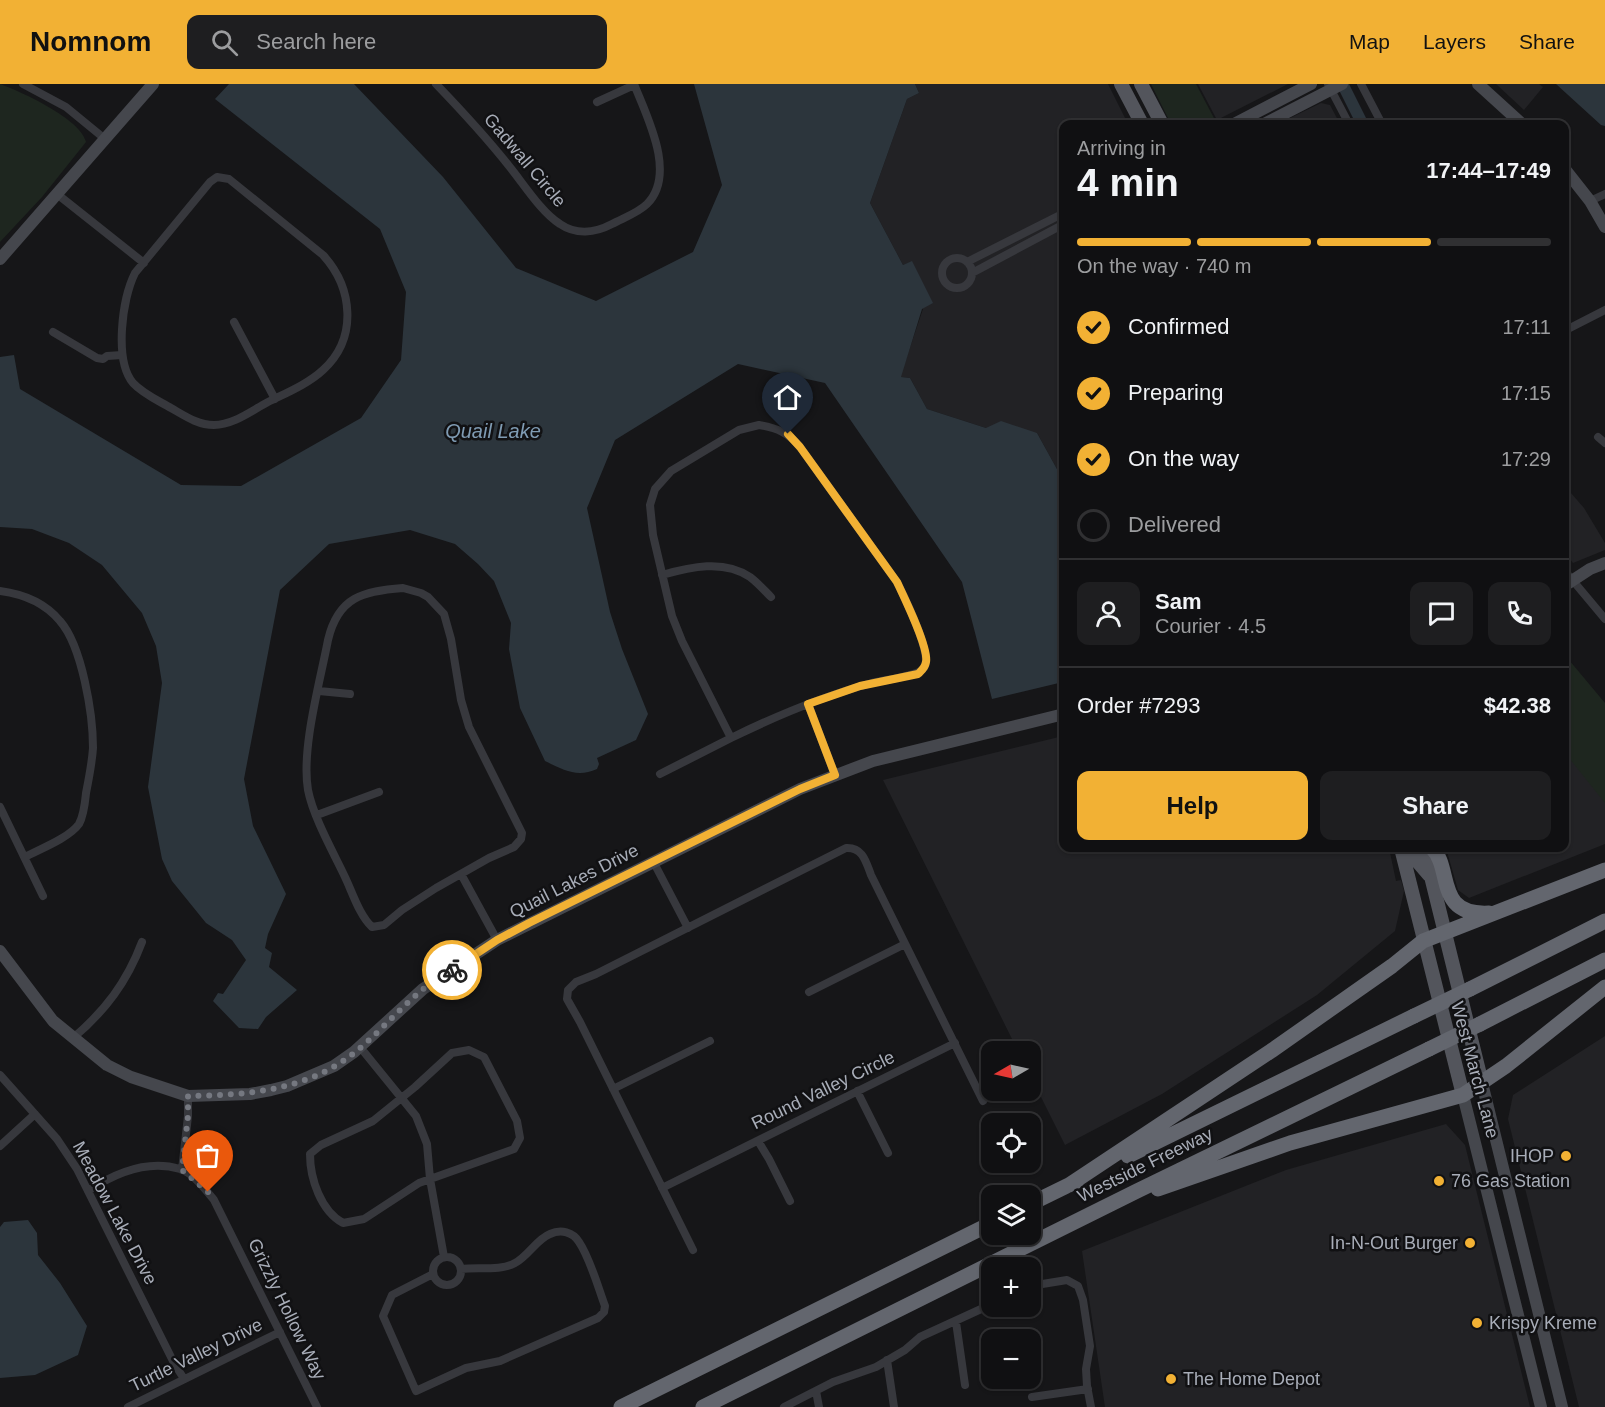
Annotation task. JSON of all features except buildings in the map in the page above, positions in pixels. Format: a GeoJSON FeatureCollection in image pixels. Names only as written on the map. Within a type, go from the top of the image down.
{"type":"FeatureCollection","features":[{"type":"Feature","properties":{"kind":"highway"},"geometry":{"type":"LineString","coordinates":[[1436,852],[1445,885],[1453,900],[1468,910],[1492,913]]}},
{"type":"Feature","properties":{"kind":"highway"},"geometry":{"type":"LineString","coordinates":[[1069,1185],[1270,1052],[1392,966],[1423,941],[1605,870]]}},
{"type":"Feature","properties":{"kind":"highway","name":"Westside Freeway"},"geometry":{"type":"LineString","coordinates":[[1041,1199],[1605,921]]}},
{"type":"Feature","properties":{"kind":"highway","name":"Westside Freeway"},"geometry":{"type":"LineString","coordinates":[[703,1407],[1137,1191],[1428,1050],[1605,960]]}},
{"type":"Feature","properties":{"kind":"highway"},"geometry":{"type":"LineString","coordinates":[[1137,1191],[1163,1188],[1290,1143],[1463,1095],[1482,1083],[1605,987]]}},
{"type":"Feature","properties":{"kind":"highway"},"geometry":{"type":"LineString","coordinates":[[621,1407],[981,1228]]}},
{"type":"Feature","properties":{"kind":"main road"},"geometry":{"type":"LineString","coordinates":[[0,259],[153,84]]}},
{"type":"Feature","properties":{"kind":"main road"},"geometry":{"type":"LineString","coordinates":[[1121,84],[1140,120]]}},
{"type":"Feature","properties":{"kind":"main road"},"geometry":{"type":"LineString","coordinates":[[1141,84],[1160,120]]}},
{"type":"Feature","properties":{"kind":"main road"},"geometry":{"type":"LineString","coordinates":[[1242,120],[1311,84]]}},
{"type":"Feature","properties":{"kind":"main road"},"geometry":{"type":"LineString","coordinates":[[1271,120],[1329,87],[1342,84]]}},
{"type":"Feature","properties":{"kind":"main road"},"geometry":{"type":"LineString","coordinates":[[1478,84],[1518,120]]}},
{"type":"Feature","properties":{"kind":"main road"},"geometry":{"type":"LineString","coordinates":[[1569,174],[1590,201],[1605,227]]}},
{"type":"Feature","properties":{"kind":"main road"},"geometry":{"type":"LineString","coordinates":[[1569,583],[1590,569],[1605,563]]}},
{"type":"Feature","properties":{"kind":"main road","name":"Quail Lakes Drive"},"geometry":{"type":"LineString","coordinates":[[0,951],[53,1021],[107,1065],[130,1077],[188,1096],[250,1094],[286,1086],[334,1066],[360,1047],[423,989],[497,940],[800,789],[873,761],[1059,715]]}},
{"type":"Feature","properties":{"kind":"main road","name":"West March Lane"},"geometry":{"type":"LineString","coordinates":[[1402,852],[1541,1407]]}},
{"type":"Feature","properties":{"kind":"main road"},"geometry":{"type":"LineString","coordinates":[[1414,852],[1417,861],[1433,879]]}},
{"type":"Feature","properties":{"kind":"main road","name":"West March Lane"},"geometry":{"type":"LineString","coordinates":[[1425,852],[1562,1407]]}},
{"type":"Feature","properties":{"kind":"street"},"geometry":{"type":"LineString","coordinates":[[23,84],[66,107],[105,139]]}},
{"type":"Feature","properties":{"kind":"street","name":"Gadwall Circle"},"geometry":{"type":"LineString","coordinates":[[436,84],[487,139],[555,221],[569,229],[583,232],[603,229],[636,212],[649,202],[661,178],[661,163],[634,84],[597,102]]}},
{"type":"Feature","properties":{"kind":"street"},"geometry":{"type":"LineString","coordinates":[[1361,84],[1380,120]]}},
{"type":"Feature","properties":{"kind":"street"},"geometry":{"type":"LineString","coordinates":[[1329,87],[1347,120]]}},
{"type":"Feature","properties":{"kind":"street"},"geometry":{"type":"LineString","coordinates":[[217,177],[224,177],[323,255],[338,273],[345,291],[348,310],[345,334],[337,353],[324,369],[311,379],[229,422],[215,425],[199,423],[137,387],[128,376],[122,355],[127,291],[135,273],[144,263],[210,182],[217,177]]}},
{"type":"Feature","properties":{"kind":"street"},"geometry":{"type":"LineString","coordinates":[[57,194],[144,263]]}},
{"type":"Feature","properties":{"kind":"street"},"geometry":{"type":"LineString","coordinates":[[1590,201],[1605,194]]}},
{"type":"Feature","properties":{"kind":"street"},"geometry":{"type":"LineString","coordinates":[[967,262],[1059,216]]}},
{"type":"Feature","properties":{"kind":"street"},"geometry":{"type":"LineString","coordinates":[[972,273],[967,262],[960,258],[950,259],[943,267],[942,277],[948,285],[957,288],[966,285],[972,273],[1059,227]]}},
{"type":"Feature","properties":{"kind":"street"},"geometry":{"type":"LineString","coordinates":[[1569,328],[1605,310]]}},
{"type":"Feature","properties":{"kind":"street"},"geometry":{"type":"LineString","coordinates":[[234,322],[275,399]]}},
{"type":"Feature","properties":{"kind":"street"},"geometry":{"type":"LineString","coordinates":[[53,332],[98,358],[122,355]]}},
{"type":"Feature","properties":{"kind":"street"},"geometry":{"type":"LineString","coordinates":[[660,774],[730,738],[808,704],[860,686],[918,674],[924,668],[927,659],[909,606],[897,582],[795,441],[788,434],[773,427],[759,425],[746,427],[665,476],[652,497],[650,515],[672,616],[730,738]]}},
{"type":"Feature","properties":{"kind":"street"},"geometry":{"type":"LineString","coordinates":[[662,575],[701,567],[727,568],[750,577],[771,597]]}},
{"type":"Feature","properties":{"kind":"street"},"geometry":{"type":"LineString","coordinates":[[1569,583],[1605,619]]}},
{"type":"Feature","properties":{"kind":"street"},"geometry":{"type":"LineString","coordinates":[[392,589],[410,589],[428,597],[440,608],[448,623],[461,700],[469,727],[522,833],[521,839],[514,847],[460,874],[402,910],[384,925],[372,927],[362,912],[327,841],[317,815],[308,793],[306,768],[331,627],[341,609],[356,597],[392,589]]}},
{"type":"Feature","properties":{"kind":"street"},"geometry":{"type":"LineString","coordinates":[[0,591],[21,595],[39,604],[60,621],[69,634],[80,661],[91,724],[93,748],[80,822],[72,831],[25,857]]}},
{"type":"Feature","properties":{"kind":"street"},"geometry":{"type":"LineString","coordinates":[[319,691],[350,694]]}},
{"type":"Feature","properties":{"kind":"street"},"geometry":{"type":"LineString","coordinates":[[808,704],[835,775]]}},
{"type":"Feature","properties":{"kind":"street"},"geometry":{"type":"LineString","coordinates":[[317,815],[379,792]]}},
{"type":"Feature","properties":{"kind":"street"},"geometry":{"type":"LineString","coordinates":[[0,807],[43,896]]}},
{"type":"Feature","properties":{"kind":"street"},"geometry":{"type":"LineString","coordinates":[[693,1250],[567,999],[568,990],[576,982],[850,848],[856,849],[863,855],[981,1097]]}},
{"type":"Feature","properties":{"kind":"street"},"geometry":{"type":"LineString","coordinates":[[653,861],[688,928]]}},
{"type":"Feature","properties":{"kind":"street"},"geometry":{"type":"LineString","coordinates":[[460,874],[497,940]]}},
{"type":"Feature","properties":{"kind":"street"},"geometry":{"type":"LineString","coordinates":[[73,1038],[94,1021],[116,995],[134,964],[142,942]]}},
{"type":"Feature","properties":{"kind":"street"},"geometry":{"type":"LineString","coordinates":[[809,992],[905,944]]}},
{"type":"Feature","properties":{"kind":"street"},"geometry":{"type":"LineString","coordinates":[[613,1089],[710,1041]]}},
{"type":"Feature","properties":{"kind":"street","name":"Round Valley Circle"},"geometry":{"type":"LineString","coordinates":[[662,1188],[954,1043]]}},
{"type":"Feature","properties":{"kind":"street"},"geometry":{"type":"LineString","coordinates":[[360,1047],[403,1097],[416,1116],[427,1144],[430,1179],[444,1257]]}},
{"type":"Feature","properties":{"kind":"street"},"geometry":{"type":"LineString","coordinates":[[469,1050],[484,1057],[517,1121],[520,1138],[514,1149],[419,1183],[364,1219],[343,1223],[332,1217],[310,1171],[310,1154],[321,1145],[373,1121],[403,1097],[452,1053],[469,1050]]}},
{"type":"Feature","properties":{"kind":"street","name":"Meadow Lake Drive"},"geometry":{"type":"LineString","coordinates":[[0,1075],[63,1148],[88,1191],[184,1379]]}},
{"type":"Feature","properties":{"kind":"street"},"geometry":{"type":"LineString","coordinates":[[857,1091],[888,1153]]}},
{"type":"Feature","properties":{"kind":"street"},"geometry":{"type":"LineString","coordinates":[[88,1191],[103,1181],[134,1168],[159,1166],[182,1170],[188,1096]]}},
{"type":"Feature","properties":{"kind":"street"},"geometry":{"type":"LineString","coordinates":[[0,1146],[35,1114]]}},
{"type":"Feature","properties":{"kind":"street"},"geometry":{"type":"LineString","coordinates":[[758,1141],[790,1201]]}},
{"type":"Feature","properties":{"kind":"street","name":"Grizzly Hollow Way"},"geometry":{"type":"LineString","coordinates":[[182,1170],[200,1184],[214,1200],[318,1407]]}},
{"type":"Feature","properties":{"kind":"street"},"geometry":{"type":"LineString","coordinates":[[433,1274],[392,1295],[383,1316],[416,1391],[466,1368],[500,1360],[598,1318],[604,1312],[605,1306],[579,1241],[561,1231],[549,1234],[515,1264],[461,1269]]}},
{"type":"Feature","properties":{"kind":"street"},"geometry":{"type":"LineString","coordinates":[[444,1257],[453,1258],[461,1269],[456,1282],[447,1285],[438,1282],[433,1274],[436,1261],[444,1257]]}},
{"type":"Feature","properties":{"kind":"street"},"geometry":{"type":"LineString","coordinates":[[1041,1284],[1067,1280],[1078,1286],[1083,1300],[1090,1346],[1086,1369],[1091,1407]]}},
{"type":"Feature","properties":{"kind":"street"},"geometry":{"type":"LineString","coordinates":[[784,1407],[887,1360],[905,1350],[920,1337],[981,1310]]}},
{"type":"Feature","properties":{"kind":"street"},"geometry":{"type":"LineString","coordinates":[[956,1322],[965,1385]]}},
{"type":"Feature","properties":{"kind":"street","name":"Turtle Valley Drive"},"geometry":{"type":"LineString","coordinates":[[128,1407],[280,1332]]}},
{"type":"Feature","properties":{"kind":"street"},"geometry":{"type":"LineString","coordinates":[[887,1360],[894,1407]]}},
{"type":"Feature","properties":{"kind":"street"},"geometry":{"type":"LineString","coordinates":[[1032,1397],[1088,1389]]}},
{"type":"Feature","properties":{"kind":"street"},"geometry":{"type":"LineString","coordinates":[[816,1391],[819,1407]]}},
{"type":"Feature","properties":{"kind":"shaded area"},"geometry":{"type":"Polygon","coordinates":[[[0,84],[49,107],[74,124],[86,142],[42,197],[0,242],[0,84]]]}},
{"type":"Feature","properties":{"kind":"shaded area"},"geometry":{"type":"Polygon","coordinates":[[[915,84],[1108,84],[1126,120],[1059,120],[1059,473],[1037,433],[986,428],[927,409],[910,378],[900,377],[923,309],[912,262],[903,265],[870,203],[907,99],[919,93],[915,84]]]}},
{"type":"Feature","properties":{"kind":"shaded area"},"geometry":{"type":"Polygon","coordinates":[[[1151,84],[1196,84],[1215,120],[1169,120],[1151,84]]]}},
{"type":"Feature","properties":{"kind":"shaded area"},"geometry":{"type":"Polygon","coordinates":[[[1198,84],[1288,84],[1217,120],[1198,84]]]}},
{"type":"Feature","properties":{"kind":"shaded area"},"geometry":{"type":"Polygon","coordinates":[[[1496,84],[1539,84],[1543,87],[1524,110],[1496,84]]]}},
{"type":"Feature","properties":{"kind":"shaded area"},"geometry":{"type":"Polygon","coordinates":[[[1321,103],[1330,105],[1338,120],[1286,120],[1321,103]]]}},
{"type":"Feature","properties":{"kind":"shaded area"},"geometry":{"type":"Polygon","coordinates":[[[1569,491],[1584,508],[1605,543],[1605,550],[1573,563],[1569,558],[1569,491]]]}},
{"type":"Feature","properties":{"kind":"shaded area"},"geometry":{"type":"Polygon","coordinates":[[[1569,660],[1605,703],[1605,803],[1569,758],[1569,660]]]}},
{"type":"Feature","properties":{"kind":"shaded area"},"geometry":{"type":"Polygon","coordinates":[[[1059,737],[1059,852],[1390,852],[1396,881],[1401,880],[1404,891],[1395,931],[1317,995],[1162,1094],[1065,1145],[1041,1097],[1041,1041],[1013,1041],[883,780],[1059,737]]]}},
{"type":"Feature","properties":{"kind":"shaded area"},"geometry":{"type":"Polygon","coordinates":[[[1569,754],[1605,799],[1605,844],[1469,898],[1458,890],[1447,852],[1569,852],[1569,754]]]}},
{"type":"Feature","properties":{"kind":"shaded area"},"geometry":{"type":"Polygon","coordinates":[[[1605,1036],[1605,1407],[1579,1407],[1508,1119],[1513,1095],[1605,1036]]]}},
{"type":"Feature","properties":{"kind":"shaded area"},"geometry":{"type":"Polygon","coordinates":[[[1446,1124],[1465,1145],[1530,1407],[1105,1407],[1082,1251],[1286,1170],[1446,1124]]]}},
{"type":"Feature","properties":{"kind":"water","name":"Quail Lake"},"geometry":{"type":"Polygon","coordinates":[[[229,84],[354,84],[443,177],[516,268],[596,301],[693,252],[722,185],[694,84],[915,84],[919,93],[907,99],[870,203],[903,265],[912,261],[933,303],[922,309],[901,377],[910,378],[927,409],[986,428],[1001,421],[1037,433],[1059,473],[1059,683],[992,699],[962,582],[825,383],[738,364],[615,440],[587,508],[610,612],[648,714],[636,740],[597,758],[599,764],[597,769],[577,773],[545,761],[520,708],[509,649],[511,623],[494,581],[455,544],[410,530],[329,544],[280,590],[244,779],[253,826],[286,894],[268,934],[265,948],[272,953],[269,967],[297,990],[266,1017],[258,1029],[239,1028],[213,1001],[218,993],[223,994],[246,960],[232,940],[206,923],[172,881],[162,859],[148,787],[162,683],[156,646],[142,613],[102,565],[69,543],[32,529],[0,527],[0,357],[14,355],[20,389],[181,485],[241,486],[361,418],[401,360],[406,292],[380,229],[215,99],[229,84]]]}},
{"type":"Feature","properties":{"kind":"water"},"geometry":{"type":"Polygon","coordinates":[[[1336,84],[1349,84],[1367,120],[1354,120],[1336,84]]]}},
{"type":"Feature","properties":{"kind":"water"},"geometry":{"type":"Polygon","coordinates":[[[1556,84],[1605,84],[1605,126],[1601,125],[1556,84]]]}},
{"type":"Feature","properties":{"kind":"water"},"geometry":{"type":"Polygon","coordinates":[[[28,1220],[37,1233],[38,1255],[60,1283],[87,1326],[78,1355],[35,1375],[0,1378],[0,1227],[4,1222],[28,1220]]]}},
{"type":"Feature","properties":{"kind":"way so far"},"geometry":{"type":"LineString","coordinates":[[208,1192],[182,1170],[188,1096],[250,1094],[286,1086],[318,1074],[354,1052],[423,989],[452,970]]}},
{"type":"Feature","properties":{"kind":"place","name":"IHOP"},"geometry":{"type":"Point","coordinates":[1566,1156]}},
{"type":"Feature","properties":{"kind":"place","name":"76 Gas Station"},"geometry":{"type":"Point","coordinates":[1439,1181]}},
{"type":"Feature","properties":{"kind":"place","name":"In-N-Out Burger"},"geometry":{"type":"Point","coordinates":[1470,1243]}},
{"type":"Feature","properties":{"kind":"place","name":"Krispy Kreme"},"geometry":{"type":"Point","coordinates":[1477,1323]}},
{"type":"Feature","properties":{"kind":"place","name":"The Home Depot"},"geometry":{"type":"Point","coordinates":[1171,1379]}},
{"type":"Feature","properties":{"kind":"route"},"geometry":{"type":"LineString","coordinates":[[452,970],[497,940],[529,923],[800,789],[835,775],[808,704],[860,686],[894,677],[918,674],[924,668],[927,659],[909,606],[897,582],[800,447],[788,434]]}}]}
